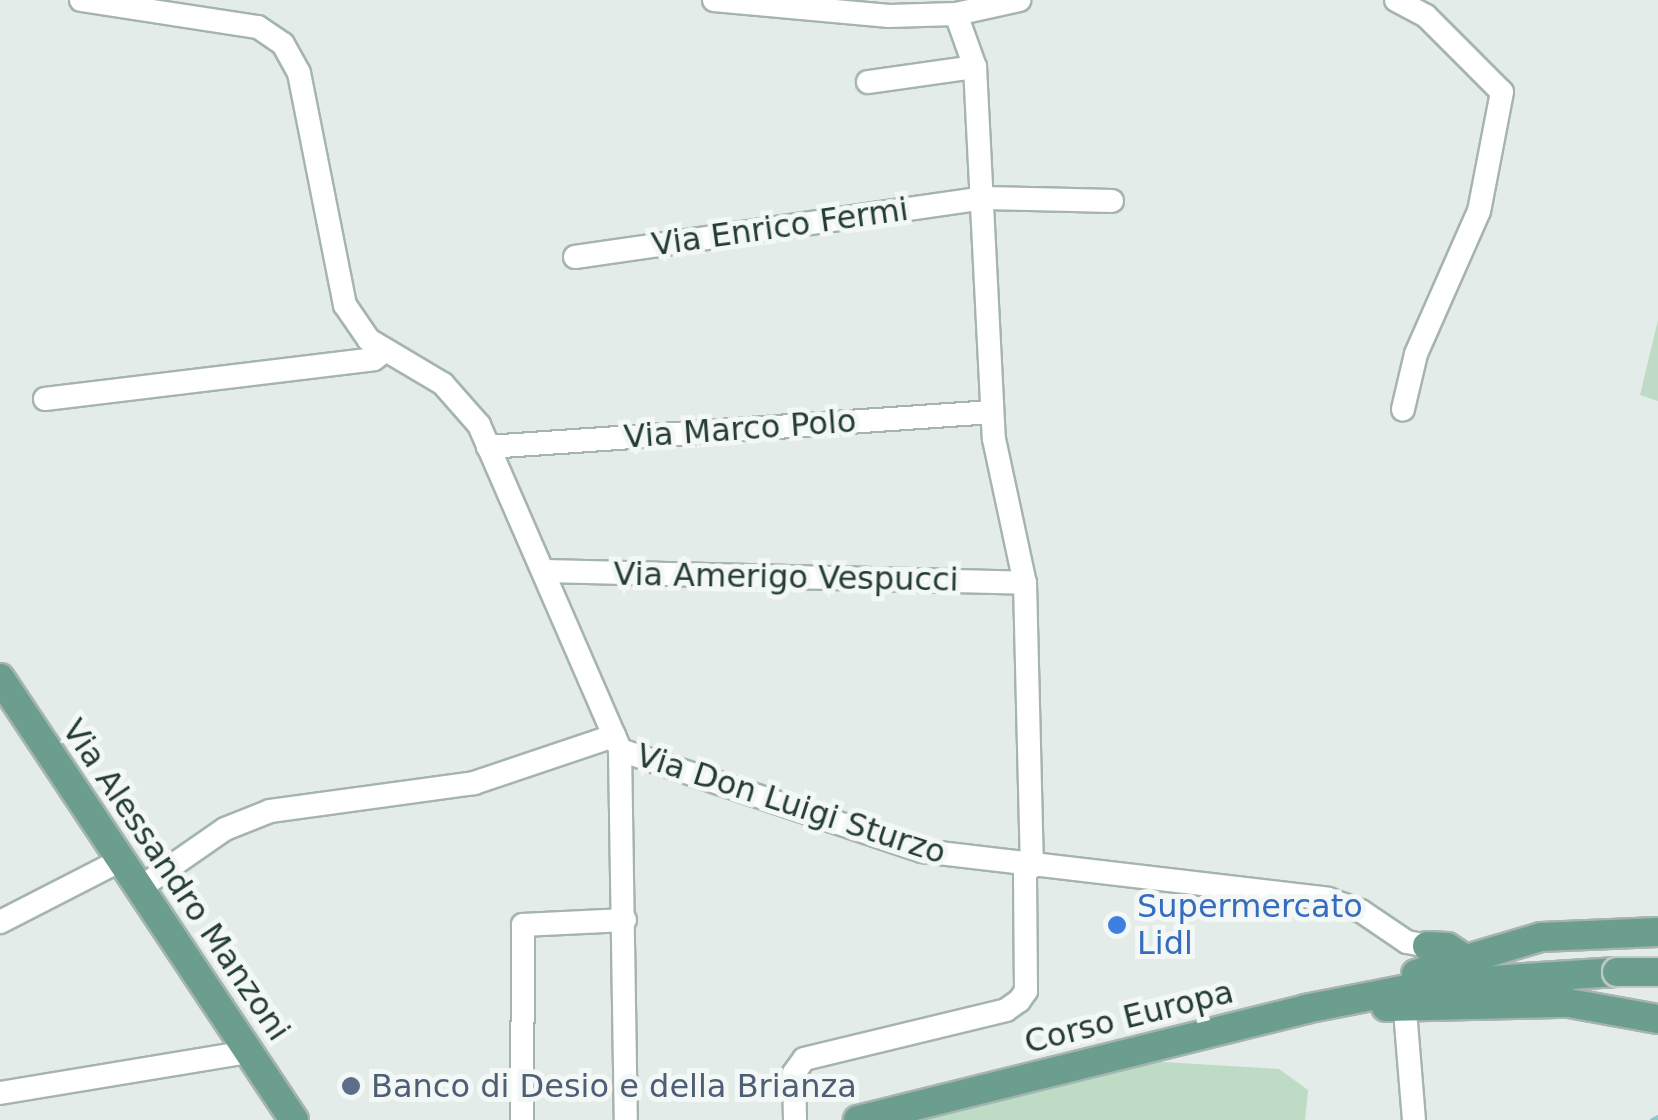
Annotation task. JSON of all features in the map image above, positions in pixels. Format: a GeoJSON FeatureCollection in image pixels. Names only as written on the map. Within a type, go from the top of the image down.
{"type":"FeatureCollection","features":[{"type":"Feature","properties":{"kind":"main road","name":"Via Alessandro Manzoni"},"geometry":{"type":"LineString","coordinates":[[4,690],[294,1120]]}},
{"type":"Feature","properties":{"kind":"main road"},"geometry":{"type":"LineString","coordinates":[[1304,1009],[1541,937],[1658,932]]}},
{"type":"Feature","properties":{"kind":"main road"},"geometry":{"type":"LineString","coordinates":[[1427,946],[1446,947],[1464,958]]}},
{"type":"Feature","properties":{"kind":"main road","name":"Corso Europa"},"geometry":{"type":"LineString","coordinates":[[858,1120],[1304,1009],[1449,982],[1658,971]]}},
{"type":"Feature","properties":{"kind":"main road"},"geometry":{"type":"LineString","coordinates":[[1304,1009],[1405,1015],[1568,1003],[1658,1018]]}},
{"type":"Feature","properties":{"kind":"street"},"geometry":{"type":"LineString","coordinates":[[80,0],[258,27],[284,44],[299,73],[336,280],[356,324],[383,352],[459,397],[488,447],[546,571],[617,743],[625,920],[626,1120]]}},
{"type":"Feature","properties":{"kind":"street"},"geometry":{"type":"LineString","coordinates":[[714,0],[889,16],[956,14],[1019,0]]}},
{"type":"Feature","properties":{"kind":"street"},"geometry":{"type":"LineString","coordinates":[[1396,0],[1426,16],[1502,92],[1479,210],[1416,354],[1403,409]]}},
{"type":"Feature","properties":{"kind":"street"},"geometry":{"type":"LineString","coordinates":[[795,1120],[794,1073],[804,1058],[1006,1010],[1026,991],[1026,583],[992,412],[975,68],[956,14]]}},
{"type":"Feature","properties":{"kind":"street"},"geometry":{"type":"LineString","coordinates":[[868,82],[975,68]]}},
{"type":"Feature","properties":{"kind":"street","name":"Via Enrico Fermi"},"geometry":{"type":"LineString","coordinates":[[575,257],[984,198],[1112,201]]}},
{"type":"Feature","properties":{"kind":"street"},"geometry":{"type":"LineString","coordinates":[[44,399],[374,359],[383,352]]}},
{"type":"Feature","properties":{"kind":"street","name":"Via Marco Polo"},"geometry":{"type":"LineString","coordinates":[[488,447],[992,412]]}},
{"type":"Feature","properties":{"kind":"street","name":"Via Amerigo Vespucci"},"geometry":{"type":"LineString","coordinates":[[546,571],[1026,583]]}},
{"type":"Feature","properties":{"kind":"street"},"geometry":{"type":"LineString","coordinates":[[140,888],[225,829],[270,811],[474,783],[617,743]]}},
{"type":"Feature","properties":{"kind":"street","name":"Via Don Luigi Sturzo"},"geometry":{"type":"LineString","coordinates":[[617,743],[922,851],[1028,867],[1328,899],[1361,911],[1407,942],[1427,946]]}},
{"type":"Feature","properties":{"kind":"street"},"geometry":{"type":"LineString","coordinates":[[0,922],[121,860]]}},
{"type":"Feature","properties":{"kind":"street"},"geometry":{"type":"LineString","coordinates":[[522,1120],[523,924],[625,920]]}},
{"type":"Feature","properties":{"kind":"street"},"geometry":{"type":"LineString","coordinates":[[1658,971],[1658,981]]}},
{"type":"Feature","properties":{"kind":"street"},"geometry":{"type":"LineString","coordinates":[[1405,1015],[1414,1120]]}},
{"type":"Feature","properties":{"kind":"street"},"geometry":{"type":"LineString","coordinates":[[0,1093],[249,1052]]}},
{"type":"Feature","properties":{"kind":"green space"},"geometry":{"type":"Polygon","coordinates":[[[1658,320],[1658,401],[1640,395],[1658,320]]]}},
{"type":"Feature","properties":{"kind":"green space"},"geometry":{"type":"Polygon","coordinates":[[[1146,1061],[1279,1069],[1308,1090],[1305,1120],[921,1120],[1146,1061]]]}},
{"type":"Feature","properties":{"kind":"waterway"},"geometry":{"type":"LineString","coordinates":[[1652,1120],[1658,1117]]}},
{"type":"Feature","properties":{"kind":"place","name":"Supermercato Lidl"},"geometry":{"type":"Point","coordinates":[1117,925]}},
{"type":"Feature","properties":{"kind":"place","name":"Banco di Desio e della Brianza"},"geometry":{"type":"Point","coordinates":[351,1086]}}]}
